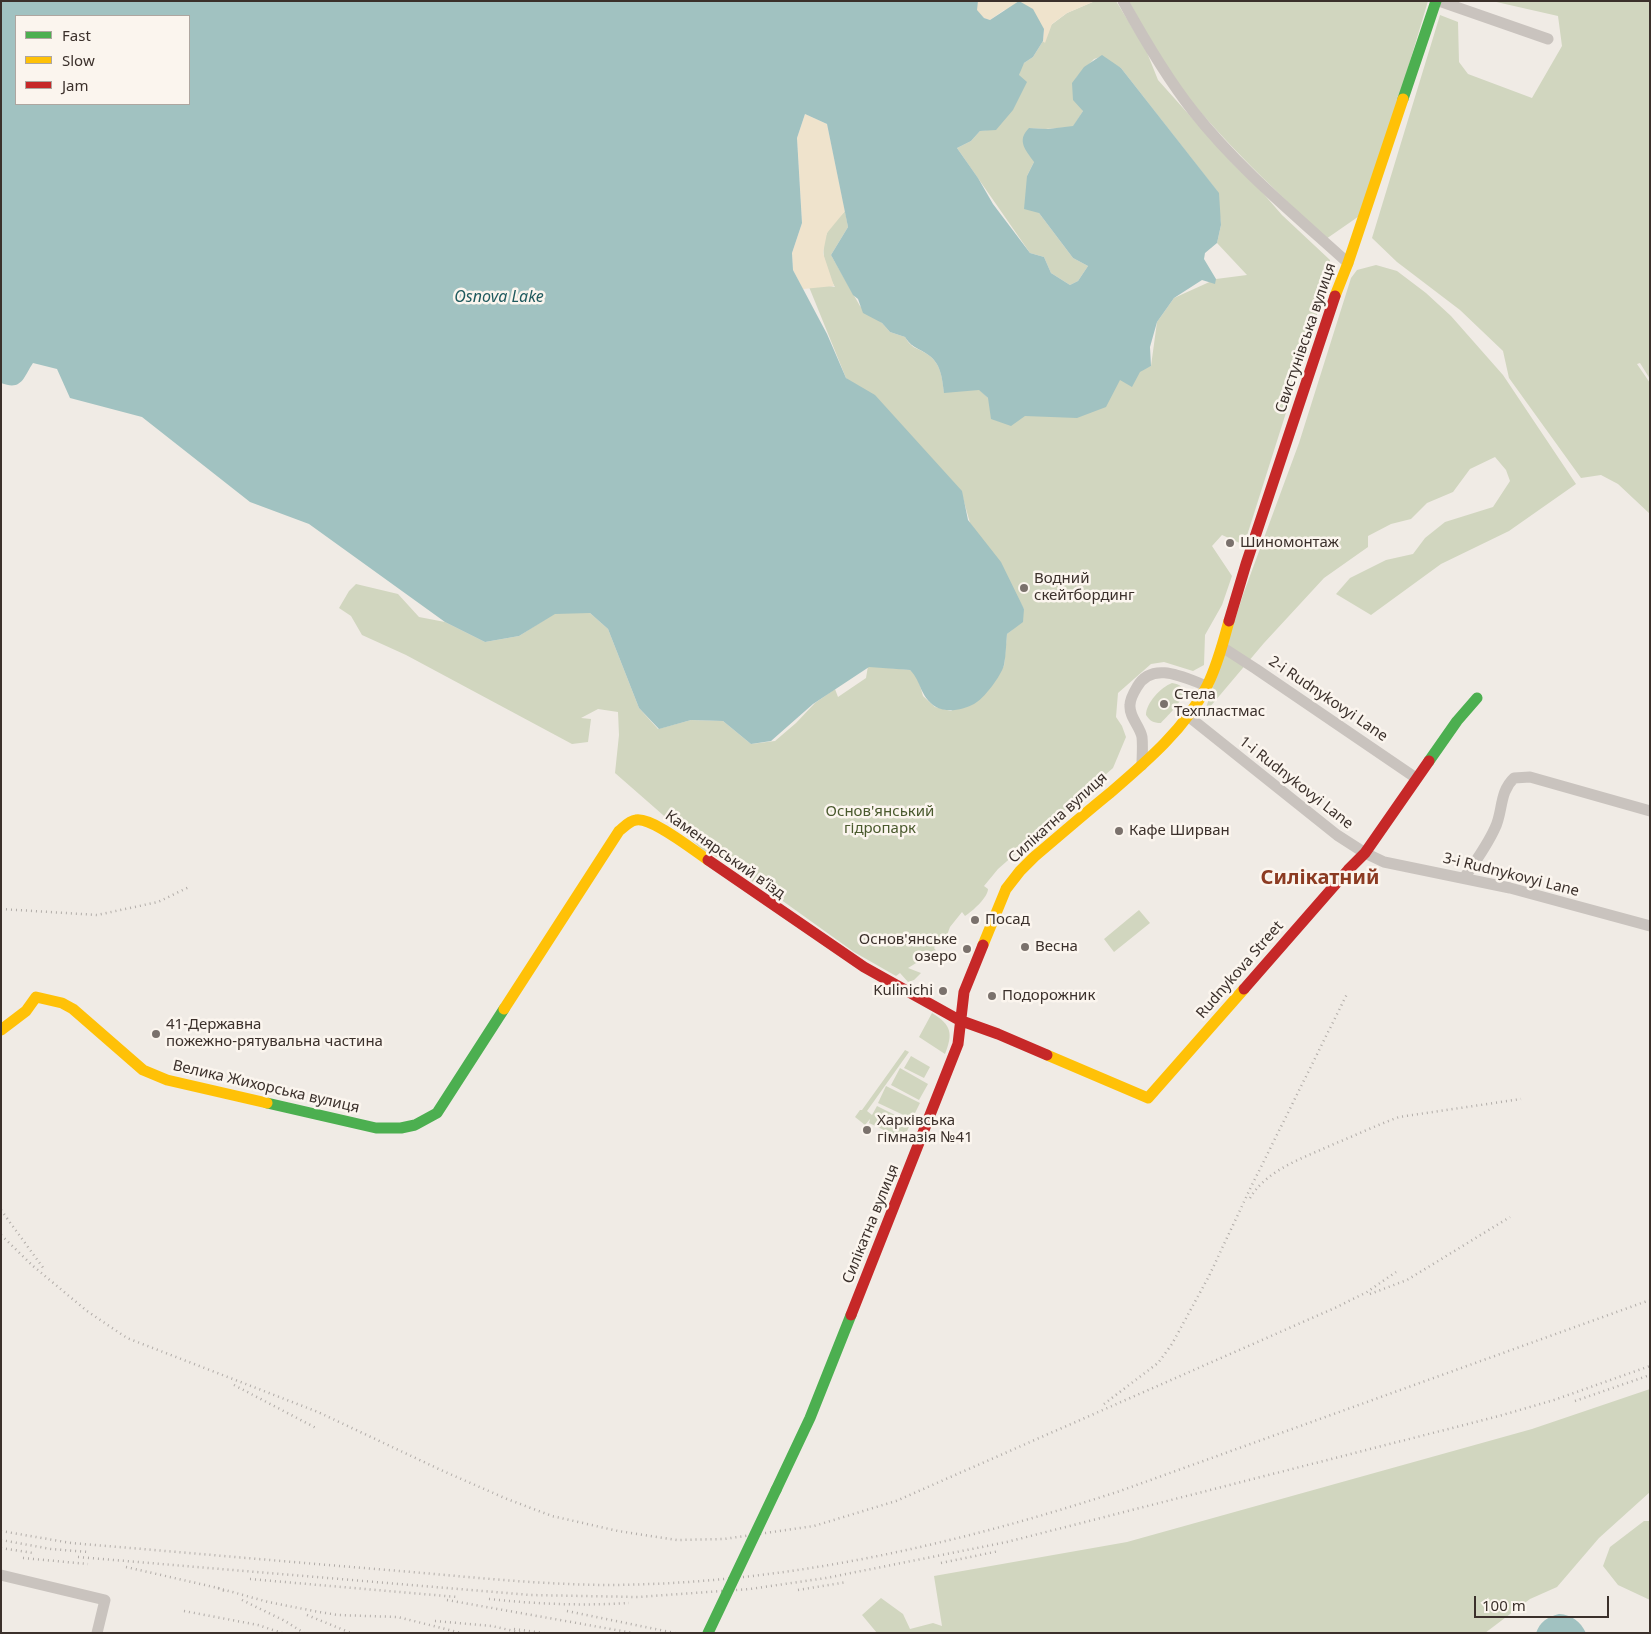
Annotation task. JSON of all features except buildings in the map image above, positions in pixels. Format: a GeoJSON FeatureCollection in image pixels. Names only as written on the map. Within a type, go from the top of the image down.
{"type":"FeatureCollection","features":[{"type":"Feature","properties":{"kind":"street"},"geometry":{"type":"LineString","coordinates":[[1123,1],[1149,47],[1193,111],[1234,158],[1348,264]]}},
{"type":"Feature","properties":{"kind":"street"},"geometry":{"type":"LineString","coordinates":[[1438,1],[1548,38]]}},
{"type":"Feature","properties":{"kind":"street","name":"Свистунівська вулиця"},"geometry":{"type":"LineString","coordinates":[[1207,686],[1222,647],[1327,320],[1438,1]]}},
{"type":"Feature","properties":{"kind":"street","name":"2-i Rudnykovyi Lane"},"geometry":{"type":"LineString","coordinates":[[1222,647],[1416,778]]}},
{"type":"Feature","properties":{"kind":"street"},"geometry":{"type":"LineString","coordinates":[[1142,765],[1142,736],[1131,714],[1130,705],[1139,683],[1159,671],[1174,674],[1207,686]]}},
{"type":"Feature","properties":{"kind":"street","name":"Силікатна вулиця"},"geometry":{"type":"LineString","coordinates":[[708,1633],[810,1418],[940,1094],[958,1044],[959,1020],[964,992],[1006,889],[1034,857],[1142,765],[1171,736],[1188,716],[1207,686]]}},
{"type":"Feature","properties":{"kind":"street","name":"Rudnykova Street"},"geometry":{"type":"LineString","coordinates":[[959,1020],[998,1034],[1148,1098],[1364,853],[1457,721],[1477,698]]}},
{"type":"Feature","properties":{"kind":"street","name":"1-i Rudnykovyi Lane"},"geometry":{"type":"LineString","coordinates":[[1188,716],[1337,835],[1364,853]]}},
{"type":"Feature","properties":{"kind":"street"},"geometry":{"type":"LineString","coordinates":[[1464,878],[1484,849],[1496,827],[1504,790],[1514,778],[1530,777],[1650,811]]}},
{"type":"Feature","properties":{"kind":"street","name":"Каменярський в’їзд"},"geometry":{"type":"LineString","coordinates":[[424,1123],[437,1113],[619,831],[630,821],[641,819],[653,823],[864,968],[959,1020]]}},
{"type":"Feature","properties":{"kind":"street","name":"3-i Rudnykovyi Lane"},"geometry":{"type":"LineString","coordinates":[[1364,853],[1384,862],[1510,888],[1650,926]]}},
{"type":"Feature","properties":{"kind":"street","name":"Велика Жихорська вулиця"},"geometry":{"type":"LineString","coordinates":[[1,1030],[26,1011],[36,997],[62,1003],[73,1009],[142,1070],[167,1080],[376,1128],[403,1129],[424,1123]]}},
{"type":"Feature","properties":{"kind":"street"},"geometry":{"type":"LineString","coordinates":[[1,1575],[105,1600],[97,1633]]}},
{"type":"Feature","properties":{"kind":"green space","name":"Основ'янський гідропарк"},"geometry":{"type":"Polygon","coordinates":[[[1095,1],[1116,1],[1146,50],[1158,80],[1235,166],[1255,184],[1282,215],[1330,260],[1330,274],[1244,545],[1222,535],[1212,546],[1232,576],[1222,605],[1205,635],[1204,665],[1193,671],[1164,662],[1151,664],[1118,693],[1116,717],[1126,737],[1113,768],[998,869],[984,886],[988,889],[983,900],[965,916],[962,912],[950,927],[947,935],[943,936],[934,948],[938,953],[936,959],[931,960],[926,957],[908,968],[921,973],[914,980],[908,982],[900,973],[896,976],[854,952],[759,884],[749,880],[730,864],[703,850],[615,773],[619,735],[618,712],[598,709],[581,718],[591,719],[588,742],[572,744],[406,655],[362,635],[351,616],[339,608],[349,591],[356,584],[398,594],[419,617],[445,622],[485,642],[519,636],[555,613],[590,613],[608,629],[639,708],[658,729],[691,720],[723,721],[751,744],[775,741],[815,703],[835,689],[838,697],[866,678],[868,666],[910,670],[917,675],[923,696],[935,707],[951,711],[1004,666],[1007,634],[1012,630],[1024,609],[970,523],[961,491],[846,378],[807,282],[835,287],[826,268],[824,246],[828,230],[845,211],[848,227],[831,255],[860,306],[882,323],[890,332],[905,337],[912,346],[932,358],[940,371],[944,392],[979,389],[988,398],[1120,380],[1151,366],[1157,322],[1174,298],[1216,279],[1247,275],[1217,243],[1221,225],[1217,191],[1121,68],[1100,57],[1094,59],[1076,78],[1083,111],[1073,127],[1029,128],[1034,162],[1027,176],[1039,213],[1073,258],[1088,266],[1078,281],[1070,285],[1051,273],[1044,257],[1030,253],[957,148],[971,141],[980,131],[996,129],[1019,75],[1021,65],[1033,57],[1044,42],[1051,25],[1067,13],[1095,1]]]}},
{"type":"Feature","properties":{"kind":"green space"},"geometry":{"type":"Polygon","coordinates":[[[1129,1],[1428,1],[1365,212],[1326,239],[1241,156],[1200,112],[1159,58],[1129,1]]]}},
{"type":"Feature","properties":{"kind":"green space"},"geometry":{"type":"Polygon","coordinates":[[[1492,1],[1650,1],[1650,379],[1640,363],[1637,364],[1650,383],[1650,514],[1618,484],[1601,475],[1581,478],[1509,378],[1503,351],[1460,310],[1397,262],[1372,238],[1440,15],[1458,22],[1459,62],[1468,74],[1532,98],[1562,46],[1558,16],[1492,1]]]}},
{"type":"Feature","properties":{"kind":"green space"},"geometry":{"type":"Polygon","coordinates":[[[1376,265],[1397,271],[1426,293],[1451,316],[1503,375],[1576,484],[1509,531],[1441,564],[1371,615],[1336,594],[1350,578],[1386,560],[1413,554],[1425,538],[1445,522],[1493,507],[1510,481],[1506,470],[1495,457],[1470,469],[1453,492],[1427,503],[1411,519],[1391,524],[1368,536],[1368,547],[1324,578],[1264,643],[1204,714],[1244,592],[1299,443],[1351,278],[1357,270],[1376,265]]]}},
{"type":"Feature","properties":{"kind":"green space"},"geometry":{"type":"Polygon","coordinates":[[[1172,683],[1180,686],[1183,690],[1183,695],[1180,702],[1161,723],[1156,723],[1146,715],[1147,710],[1151,701],[1159,692],[1172,683]]]}},
{"type":"Feature","properties":{"kind":"green space"},"geometry":{"type":"Polygon","coordinates":[[[1139,910],[1150,923],[1114,952],[1104,939],[1139,910]]]}},
{"type":"Feature","properties":{"kind":"green space"},"geometry":{"type":"Polygon","coordinates":[[[932,1013],[944,1022],[949,1030],[949,1041],[945,1054],[919,1037],[932,1013]]]}},
{"type":"Feature","properties":{"kind":"green space"},"geometry":{"type":"Polygon","coordinates":[[[905,1050],[909,1052],[867,1111],[872,1115],[877,1106],[911,1123],[903,1139],[869,1123],[870,1119],[865,1125],[855,1117],[905,1050]]]}},
{"type":"Feature","properties":{"kind":"green space"},"geometry":{"type":"Polygon","coordinates":[[[911,1056],[930,1067],[924,1078],[904,1068],[911,1056]]]}},
{"type":"Feature","properties":{"kind":"green space"},"geometry":{"type":"Polygon","coordinates":[[[900,1068],[928,1084],[919,1100],[891,1085],[900,1068]]]}},
{"type":"Feature","properties":{"kind":"green space"},"geometry":{"type":"Polygon","coordinates":[[[886,1086],[920,1103],[912,1119],[878,1103],[886,1086]]]}},
{"type":"Feature","properties":{"kind":"green space"},"geometry":{"type":"Polygon","coordinates":[[[1650,1389],[1650,1492],[1599,1538],[1557,1587],[1530,1599],[1485,1633],[877,1633],[862,1615],[881,1598],[903,1614],[910,1629],[933,1623],[942,1626],[934,1576],[1127,1542],[1532,1429],[1650,1389]]]}},
{"type":"Feature","properties":{"kind":"green space"},"geometry":{"type":"Polygon","coordinates":[[[1644,1521],[1650,1521],[1650,1600],[1618,1585],[1603,1566],[1610,1547],[1644,1521]]]}},
{"type":"Feature","properties":{"kind":"sand"},"geometry":{"type":"Polygon","coordinates":[[[978,1],[1095,1],[1067,13],[1052,24],[1045,43],[1043,41],[1044,29],[1004,10],[990,20],[984,18],[976,10],[978,1]]]}},
{"type":"Feature","properties":{"kind":"sand"},"geometry":{"type":"Polygon","coordinates":[[[805,114],[827,124],[845,211],[827,233],[823,253],[834,286],[803,289],[793,270],[792,253],[802,223],[797,138],[805,114]]]}},
{"type":"Feature","properties":{"kind":"water","name":"Osnova Lake"},"geometry":{"type":"Polygon","coordinates":[[[1,1],[978,1],[977,10],[984,18],[990,20],[1019,1],[1033,9],[1044,29],[1043,41],[1033,57],[1024,63],[1019,75],[1027,82],[1013,110],[996,130],[980,131],[971,141],[957,148],[993,204],[1030,253],[1044,257],[1051,273],[1070,285],[1078,281],[1088,266],[1073,258],[1039,213],[1024,209],[1027,176],[1034,162],[1025,149],[1023,137],[1029,128],[1048,129],[1073,126],[1083,111],[1073,100],[1072,83],[1084,67],[1102,55],[1121,68],[1219,193],[1221,225],[1217,243],[1205,253],[1204,259],[1216,279],[1215,284],[1202,280],[1174,298],[1157,322],[1150,347],[1151,366],[1140,372],[1132,387],[1120,380],[1106,407],[1077,418],[1025,416],[1011,426],[991,419],[988,398],[979,390],[944,393],[940,371],[932,358],[912,345],[905,337],[890,332],[882,323],[863,313],[858,299],[853,295],[831,255],[848,227],[827,124],[805,114],[797,138],[802,223],[792,253],[793,270],[827,334],[846,378],[875,395],[962,491],[968,520],[1001,562],[1024,609],[1023,622],[1007,634],[1004,665],[999,675],[992,687],[974,704],[955,710],[940,709],[926,698],[917,679],[910,670],[869,667],[813,704],[771,741],[751,744],[723,721],[691,720],[659,729],[639,708],[608,629],[590,613],[555,614],[519,636],[485,642],[445,622],[309,524],[250,502],[142,417],[70,398],[57,369],[33,363],[21,382],[8,385],[1,383],[1,1]]]}},
{"type":"Feature","properties":{"kind":"water"},"geometry":{"type":"Polygon","coordinates":[[[1559,1614],[1575,1619],[1586,1633],[1536,1633],[1545,1620],[1559,1614]]]}},
{"type":"Feature","properties":{"kind":"railway"},"geometry":{"type":"LineString","coordinates":[[1,909],[97,915],[158,902],[189,887]]}},
{"type":"Feature","properties":{"kind":"railway"},"geometry":{"type":"LineString","coordinates":[[1104,1404],[1158,1363],[1172,1344],[1209,1276],[1348,992]]}},
{"type":"Feature","properties":{"kind":"railway"},"geometry":{"type":"LineString","coordinates":[[1250,1198],[1266,1179],[1288,1165],[1399,1117],[1521,1099]]}},
{"type":"Feature","properties":{"kind":"railway"},"geometry":{"type":"LineString","coordinates":[[1,1210],[44,1269]]}},
{"type":"Feature","properties":{"kind":"railway"},"geometry":{"type":"LineString","coordinates":[[1370,1294],[1407,1280],[1510,1217]]}},
{"type":"Feature","properties":{"kind":"railway"},"geometry":{"type":"LineString","coordinates":[[1,1235],[33,1266],[87,1311],[127,1338],[318,1412],[443,1471],[552,1516],[618,1531],[677,1540],[724,1539],[814,1526],[896,1501],[1337,1307],[1367,1292],[1396,1272]]}},
{"type":"Feature","properties":{"kind":"railway"},"geometry":{"type":"LineString","coordinates":[[1,1531],[71,1543],[560,1584],[678,1583],[807,1569],[933,1544],[996,1528],[1120,1491],[1650,1300]]}},
{"type":"Feature","properties":{"kind":"railway"},"geometry":{"type":"LineString","coordinates":[[78,1557],[530,1595],[638,1597],[750,1589],[826,1578],[1007,1542],[1499,1416],[1554,1400],[1650,1366]]}},
{"type":"Feature","properties":{"kind":"railway"},"geometry":{"type":"LineString","coordinates":[[1575,1401],[1650,1375]]}},
{"type":"Feature","properties":{"kind":"railway"},"geometry":{"type":"LineString","coordinates":[[234,1385],[316,1428]]}},
{"type":"Feature","properties":{"kind":"railway"},"geometry":{"type":"LineString","coordinates":[[1,1540],[51,1549],[88,1552]]}},
{"type":"Feature","properties":{"kind":"railway"},"geometry":{"type":"LineString","coordinates":[[1,1548],[33,1553]]}},
{"type":"Feature","properties":{"kind":"railway"},"geometry":{"type":"LineString","coordinates":[[941,1563],[999,1551]]}},
{"type":"Feature","properties":{"kind":"railway"},"geometry":{"type":"LineString","coordinates":[[23,1558],[88,1564]]}},
{"type":"Feature","properties":{"kind":"railway"},"geometry":{"type":"LineString","coordinates":[[126,1567],[224,1591]]}},
{"type":"Feature","properties":{"kind":"railway"},"geometry":{"type":"LineString","coordinates":[[250,1579],[457,1597]]}},
{"type":"Feature","properties":{"kind":"railway"},"geometry":{"type":"LineString","coordinates":[[798,1590],[847,1582]]}},
{"type":"Feature","properties":{"kind":"railway"},"geometry":{"type":"LineString","coordinates":[[218,1588],[268,1602],[319,1612],[338,1615],[398,1617],[461,1633]]}},
{"type":"Feature","properties":{"kind":"railway"},"geometry":{"type":"LineString","coordinates":[[489,1599],[559,1604],[629,1603]]}},
{"type":"Feature","properties":{"kind":"railway"},"geometry":{"type":"LineString","coordinates":[[242,1600],[285,1621],[304,1633]]}},
{"type":"Feature","properties":{"kind":"railway"},"geometry":{"type":"LineString","coordinates":[[447,1600],[633,1633]]}},
{"type":"Feature","properties":{"kind":"railway"},"geometry":{"type":"LineString","coordinates":[[184,1611],[258,1625],[282,1633]]}},
{"type":"Feature","properties":{"kind":"railway"},"geometry":{"type":"LineString","coordinates":[[567,1611],[675,1633]]}},
{"type":"Feature","properties":{"kind":"railway"},"geometry":{"type":"LineString","coordinates":[[307,1615],[351,1633]]}},
{"type":"Feature","properties":{"kind":"railway"},"geometry":{"type":"LineString","coordinates":[[435,1621],[492,1626],[522,1633]]}},
{"type":"Feature","properties":{"kind":"railway"},"geometry":{"type":"LineString","coordinates":[[514,1629],[544,1633]]}},
{"type":"Feature","properties":{"kind":"traffic: fast"},"geometry":{"type":"LineString","coordinates":[[1403,99],[1436,1]]}},
{"type":"Feature","properties":{"kind":"traffic: fast"},"geometry":{"type":"LineString","coordinates":[[1429,761],[1457,721],[1477,698]]}},
{"type":"Feature","properties":{"kind":"traffic: fast"},"geometry":{"type":"LineString","coordinates":[[267,1103],[376,1128],[401,1128],[415,1125],[437,1113],[504,1009]]}},
{"type":"Feature","properties":{"kind":"traffic: fast"},"geometry":{"type":"LineString","coordinates":[[776,1490],[810,1418],[851,1315]]}},
{"type":"Feature","properties":{"kind":"traffic: fast"},"geometry":{"type":"LineString","coordinates":[[708,1633],[776,1490]]}},
{"type":"Feature","properties":{"kind":"traffic: slow"},"geometry":{"type":"LineString","coordinates":[[1335,296],[1348,263],[1403,99]]}},
{"type":"Feature","properties":{"kind":"traffic: slow"},"geometry":{"type":"LineString","coordinates":[[983,945],[1006,889],[1020,871],[1151,757],[1188,716],[1211,678],[1229,621]]}},
{"type":"Feature","properties":{"kind":"traffic: slow"},"geometry":{"type":"LineString","coordinates":[[504,1009],[619,831],[627,824],[636,820],[643,820],[672,835],[708,860]]}},
{"type":"Feature","properties":{"kind":"traffic: slow"},"geometry":{"type":"LineString","coordinates":[[1047,1055],[1148,1098],[1244,989]]}},
{"type":"Feature","properties":{"kind":"traffic: slow"},"geometry":{"type":"LineString","coordinates":[[1,1030],[26,1011],[36,997],[62,1003],[73,1009],[143,1070],[167,1080],[267,1103]]}},
{"type":"Feature","properties":{"kind":"traffic: jam"},"geometry":{"type":"LineString","coordinates":[[1229,621],[1246,564],[1335,296]]}},
{"type":"Feature","properties":{"kind":"traffic: jam"},"geometry":{"type":"LineString","coordinates":[[1244,989],[1365,853],[1429,761]]}},
{"type":"Feature","properties":{"kind":"traffic: jam"},"geometry":{"type":"LineString","coordinates":[[708,860],[864,967],[959,1020],[1047,1055]]}},
{"type":"Feature","properties":{"kind":"traffic: jam"},"geometry":{"type":"LineString","coordinates":[[851,1315],[958,1044],[964,992],[983,945]]}},
{"type":"Feature","properties":{"kind":"place","name":"Шиномонтаж"},"geometry":{"type":"Point","coordinates":[1230,543]}},
{"type":"Feature","properties":{"kind":"place","name":"Водний скейтбординг"},"geometry":{"type":"Point","coordinates":[1024,588]}},
{"type":"Feature","properties":{"kind":"place","name":"Стела Техпластмас"},"geometry":{"type":"Point","coordinates":[1164,704]}},
{"type":"Feature","properties":{"kind":"place","name":"Кафе Ширван"},"geometry":{"type":"Point","coordinates":[1119,831]}},
{"type":"Feature","properties":{"kind":"place","name":"Посад"},"geometry":{"type":"Point","coordinates":[975,920]}},
{"type":"Feature","properties":{"kind":"place","name":"Весна"},"geometry":{"type":"Point","coordinates":[1025,947]}},
{"type":"Feature","properties":{"kind":"place","name":"Основ'янське озеро"},"geometry":{"type":"Point","coordinates":[967,949]}},
{"type":"Feature","properties":{"kind":"place","name":"Kulinichi"},"geometry":{"type":"Point","coordinates":[943,991]}},
{"type":"Feature","properties":{"kind":"place","name":"Подорожник"},"geometry":{"type":"Point","coordinates":[992,996]}},
{"type":"Feature","properties":{"kind":"place","name":"41-Державна пожежно-рятувальна частина"},"geometry":{"type":"Point","coordinates":[156,1034]}},
{"type":"Feature","properties":{"kind":"place","name":"Харківська гімназія №41"},"geometry":{"type":"Point","coordinates":[867,1130]}},
{"type":"Feature","properties":{"kind":"district","name":"Силікатний"},"geometry":{"type":"Point","coordinates":[1320,878]}}]}
